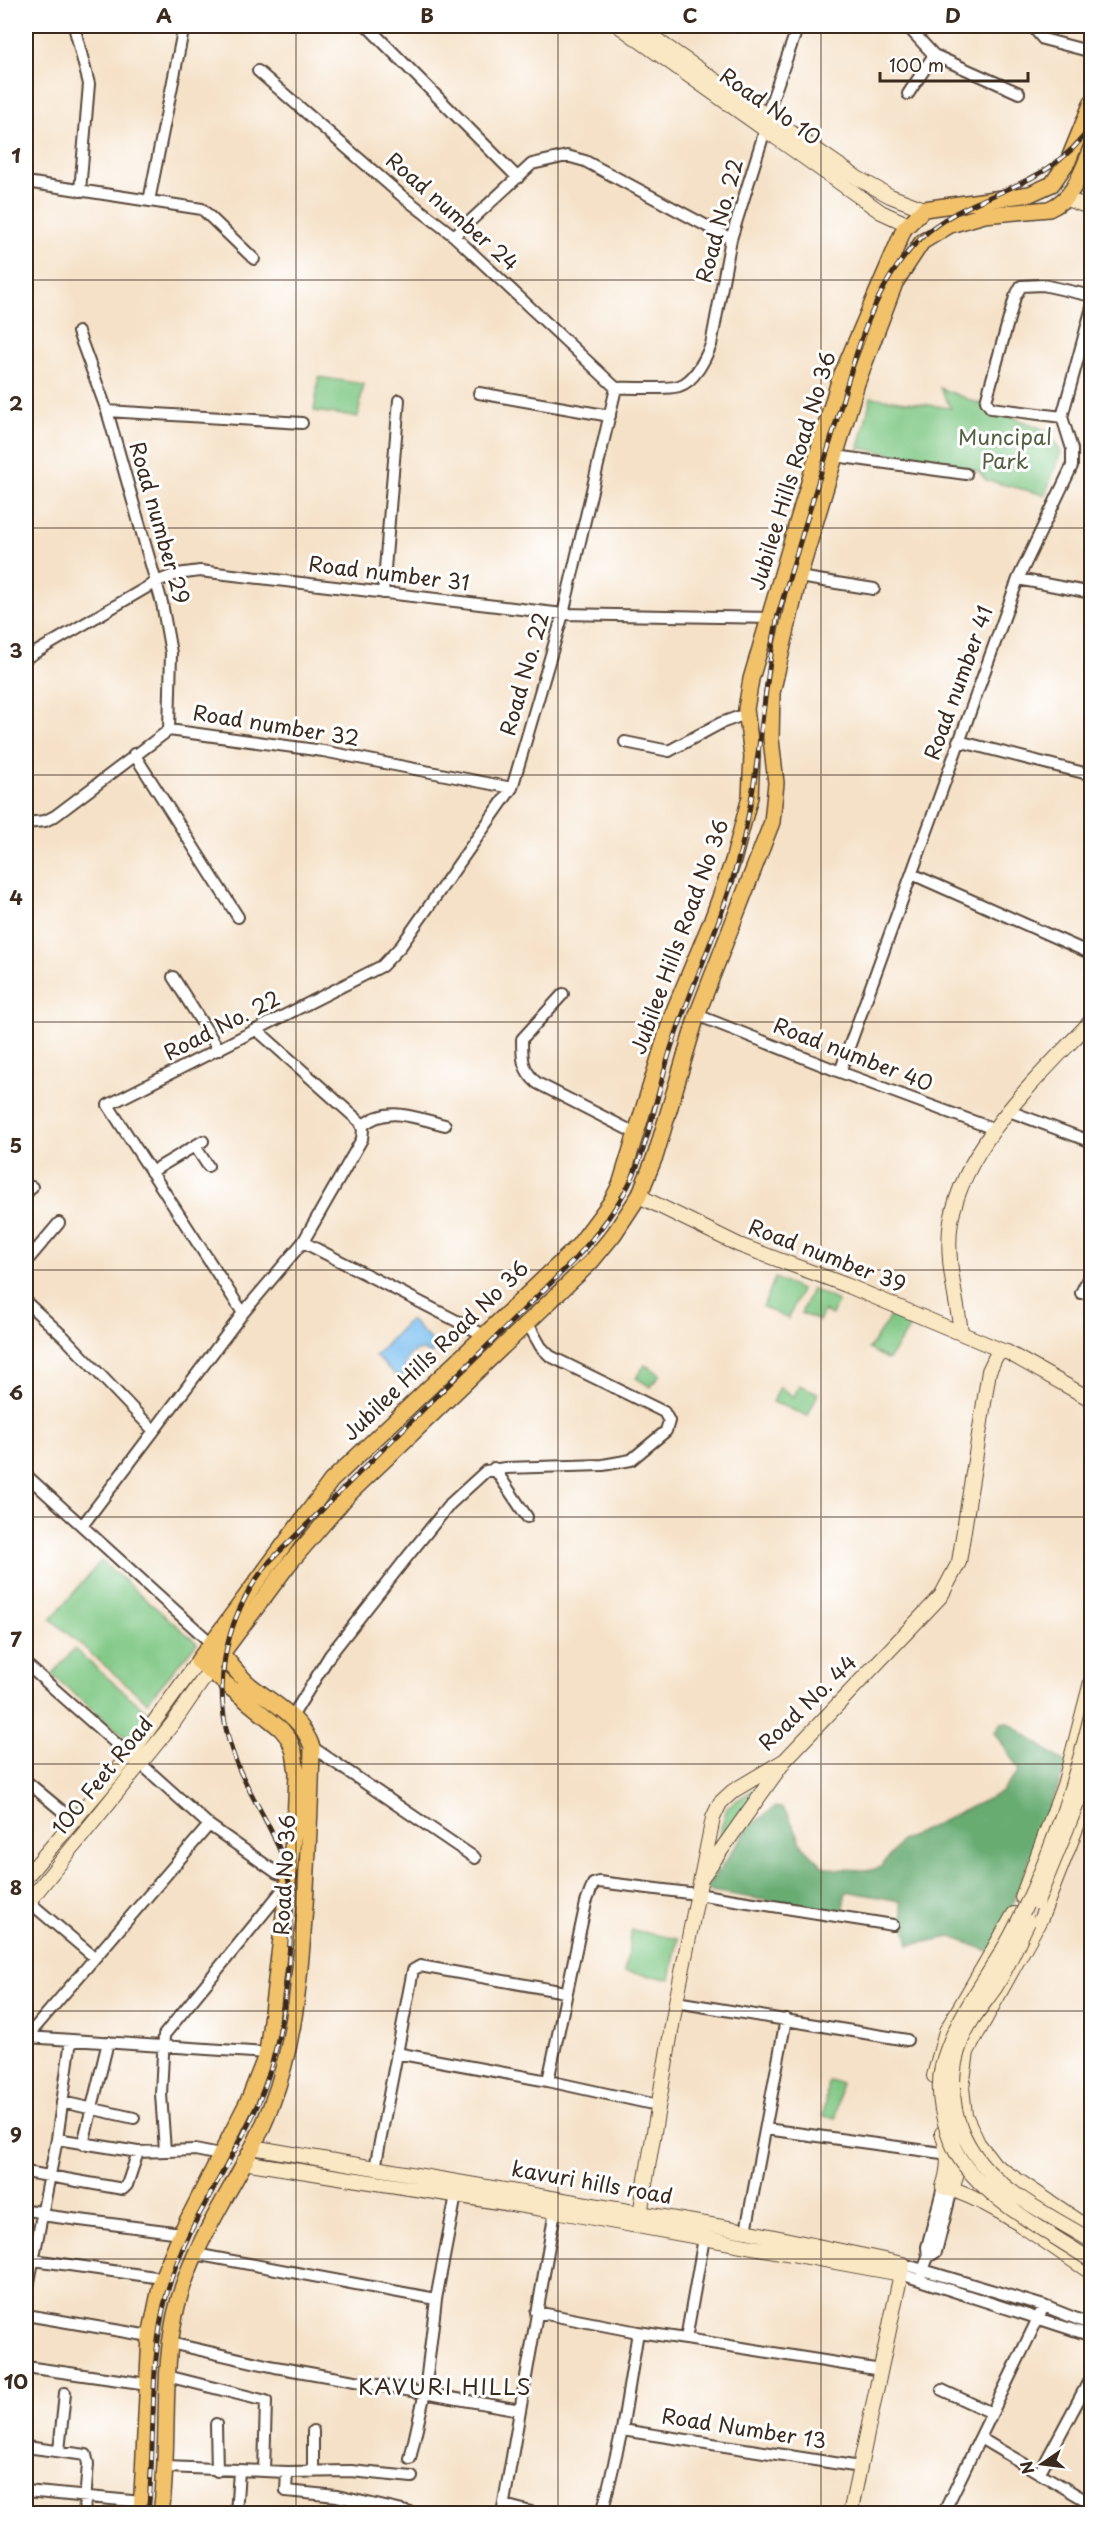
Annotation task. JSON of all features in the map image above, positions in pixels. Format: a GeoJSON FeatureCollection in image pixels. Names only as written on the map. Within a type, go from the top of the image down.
{"type":"FeatureCollection","features":[{"type":"Feature","properties":{"kind":"main road","name":"Road No 10"},"geometry":{"type":"LineString","coordinates":[[619,26],[687,76],[766,121],[881,212],[903,223]]}},
{"type":"Feature","properties":{"kind":"main road"},"geometry":{"type":"LineString","coordinates":[[639,26],[766,121],[859,179],[890,196],[924,209],[1042,191],[1052,184],[1064,170],[1092,102]]}},
{"type":"Feature","properties":{"kind":"main road"},"geometry":{"type":"LineString","coordinates":[[1092,148],[1074,189],[1066,199],[1092,208]]}},
{"type":"Feature","properties":{"kind":"main road"},"geometry":{"type":"LineString","coordinates":[[881,212],[892,206],[890,196]]}},
{"type":"Feature","properties":{"kind":"main road","name":"Jubilee Hills Road No 36"},"geometry":{"type":"LineString","coordinates":[[216,1648],[349,1494],[591,1262],[614,1234],[639,1196],[665,1123],[698,1015],[772,822],[776,783],[771,739],[772,693],[800,577],[835,456],[873,338],[896,283],[922,242],[944,228],[972,218],[1049,209],[1066,199]]}},
{"type":"Feature","properties":{"kind":"main road","name":"Jubilee Hills Road No 36"},"geometry":{"type":"LineString","coordinates":[[203,1666],[332,1481],[578,1246],[596,1224],[620,1185],[673,1013],[713,917],[733,861],[752,776],[746,714],[751,679],[771,618],[839,381],[903,223],[924,209]]}},
{"type":"Feature","properties":{"kind":"main road"},"geometry":{"type":"LineString","coordinates":[[806,491],[824,497]]}},
{"type":"Feature","properties":{"kind":"main road"},"geometry":{"type":"LineString","coordinates":[[961,1331],[950,1258],[951,1223],[959,1189],[994,1129],[1092,1020]]}},
{"type":"Feature","properties":{"kind":"main road"},"geometry":{"type":"LineString","coordinates":[[642,1114],[665,1123]]}},
{"type":"Feature","properties":{"kind":"main road","name":"Road number 39"},"geometry":{"type":"LineString","coordinates":[[639,1196],[739,1245],[961,1331],[1003,1351]]}},
{"type":"Feature","properties":{"kind":"main road"},"geometry":{"type":"LineString","coordinates":[[1003,1351],[1092,1400]]}},
{"type":"Feature","properties":{"kind":"main road","name":"Road No. 44"},"geometry":{"type":"LineString","coordinates":[[639,2219],[675,2002],[708,1835],[720,1803],[733,1791],[785,1760],[941,1596],[953,1576],[962,1551],[989,1371],[996,1356],[1003,1351]]}},
{"type":"Feature","properties":{"kind":"main road"},"geometry":{"type":"LineString","coordinates":[[216,1648],[251,1685],[293,1715],[304,1728],[312,1747]]}},
{"type":"Feature","properties":{"kind":"main road","name":"100 Feet Road"},"geometry":{"type":"LineString","coordinates":[[27,1903],[203,1666]]}},
{"type":"Feature","properties":{"kind":"main road","name":"Road No 36"},"geometry":{"type":"LineString","coordinates":[[141,2508],[150,2336],[162,2278],[181,2234],[249,2099],[267,2053],[276,1996],[295,1824],[297,1773],[292,1745],[281,1729],[203,1666]]}},
{"type":"Feature","properties":{"kind":"main road"},"geometry":{"type":"LineString","coordinates":[[947,2188],[949,2154],[936,2107],[934,2074],[942,2042],[946,2031],[1010,1925],[1027,1887],[1064,1785],[1092,1678]]}},
{"type":"Feature","properties":{"kind":"main road"},"geometry":{"type":"LineString","coordinates":[[1092,1712],[1072,1788],[1028,1902],[951,2039],[942,2067],[940,2094],[944,2116],[956,2151],[972,2173],[1007,2204],[1092,2261]]}},
{"type":"Feature","properties":{"kind":"main road","name":"Road No 36"},"geometry":{"type":"LineString","coordinates":[[161,2514],[166,2467],[167,2376],[170,2343],[181,2290],[195,2254],[271,2107],[284,2066],[297,2001],[306,1885],[312,1747]]}},
{"type":"Feature","properties":{"kind":"main road"},"geometry":{"type":"LineString","coordinates":[[1092,1755],[1083,1789],[1040,1897],[996,1986],[961,2041],[952,2081],[960,2130],[967,2146],[985,2170],[1016,2194],[1092,2241]]}},
{"type":"Feature","properties":{"kind":"main road","name":"100 Feet Road"},"geometry":{"type":"LineString","coordinates":[[26,1877],[73,1820],[134,1759]]}},
{"type":"Feature","properties":{"kind":"main road"},"geometry":{"type":"LineString","coordinates":[[701,1879],[785,1760]]}},
{"type":"Feature","properties":{"kind":"main road"},"geometry":{"type":"LineString","coordinates":[[1092,1788],[1041,1918],[967,2052],[962,2087],[965,2115],[970,2127],[978,2143],[995,2164],[1092,2230]]}},
{"type":"Feature","properties":{"kind":"main road"},"geometry":{"type":"LineString","coordinates":[[276,1996],[297,2001]]}},
{"type":"Feature","properties":{"kind":"main road"},"geometry":{"type":"LineString","coordinates":[[947,2188],[960,2172],[970,2127]]}},
{"type":"Feature","properties":{"kind":"main road","name":"kavuri hills road"},"geometry":{"type":"LineString","coordinates":[[252,2146],[283,2160],[456,2195],[555,2211],[746,2231],[902,2269]]}},
{"type":"Feature","properties":{"kind":"main road","name":"kavuri hills road"},"geometry":{"type":"LineString","coordinates":[[243,2162],[283,2160],[375,2168],[639,2219],[704,2238],[902,2269]]}},
{"type":"Feature","properties":{"kind":"main road"},"geometry":{"type":"LineString","coordinates":[[947,2188],[967,2193],[986,2204],[1092,2273]]}},
{"type":"Feature","properties":{"kind":"main road"},"geometry":{"type":"LineString","coordinates":[[850,2514],[902,2269]]}},
{"type":"Feature","properties":{"kind":"street"},"geometry":{"type":"LineString","coordinates":[[74,26],[89,84],[80,190]]}},
{"type":"Feature","properties":{"kind":"street"},"geometry":{"type":"LineString","coordinates":[[149,201],[184,26]]}},
{"type":"Feature","properties":{"kind":"street"},"geometry":{"type":"LineString","coordinates":[[367,26],[518,178]]}},
{"type":"Feature","properties":{"kind":"street","name":"Road No. 22"},"geometry":{"type":"LineString","coordinates":[[151,1172],[108,1105],[382,966],[392,957],[512,788],[563,614],[616,387],[680,386],[699,370],[711,345],[731,239],[766,121],[798,26]]}},
{"type":"Feature","properties":{"kind":"street"},"geometry":{"type":"LineString","coordinates":[[907,26],[934,55],[1019,93]]}},
{"type":"Feature","properties":{"kind":"street"},"geometry":{"type":"LineString","coordinates":[[1032,26],[1043,39],[1092,52]]}},
{"type":"Feature","properties":{"kind":"street"},"geometry":{"type":"LineString","coordinates":[[908,94],[934,55]]}},
{"type":"Feature","properties":{"kind":"street","name":"Road number 24"},"geometry":{"type":"LineString","coordinates":[[258,71],[402,196],[454,236],[616,387]]}},
{"type":"Feature","properties":{"kind":"street"},"geometry":{"type":"LineString","coordinates":[[454,236],[532,164],[550,158],[567,156],[585,161],[731,239]]}},
{"type":"Feature","properties":{"kind":"street"},"geometry":{"type":"LineString","coordinates":[[26,182],[202,209],[254,259]]}},
{"type":"Feature","properties":{"kind":"street"},"geometry":{"type":"LineString","coordinates":[[1092,296],[1043,285],[1021,286],[1015,297],[986,401],[991,408],[1062,417],[1092,307]]}},
{"type":"Feature","properties":{"kind":"street","name":"Road number 29"},"geometry":{"type":"LineString","coordinates":[[78,332],[107,411],[169,632],[171,653],[168,730]]}},
{"type":"Feature","properties":{"kind":"street"},"geometry":{"type":"LineString","coordinates":[[479,393],[610,416]]}},
{"type":"Feature","properties":{"kind":"street"},"geometry":{"type":"LineString","coordinates":[[383,593],[399,400]]}},
{"type":"Feature","properties":{"kind":"street"},"geometry":{"type":"LineString","coordinates":[[107,411],[302,423]]}},
{"type":"Feature","properties":{"kind":"street","name":"Road number 41"},"geometry":{"type":"LineString","coordinates":[[840,1072],[1018,579],[1072,466],[1072,448],[1062,417]]}},
{"type":"Feature","properties":{"kind":"street"},"geometry":{"type":"LineString","coordinates":[[835,456],[966,474]]}},
{"type":"Feature","properties":{"kind":"street","name":"Road number 31"},"geometry":{"type":"LineString","coordinates":[[26,658],[156,582],[177,574],[220,572],[563,614],[771,618]]}},
{"type":"Feature","properties":{"kind":"street"},"geometry":{"type":"LineString","coordinates":[[800,577],[874,589]]}},
{"type":"Feature","properties":{"kind":"street"},"geometry":{"type":"LineString","coordinates":[[1018,579],[1092,593]]}},
{"type":"Feature","properties":{"kind":"street"},"geometry":{"type":"LineString","coordinates":[[625,742],[669,751],[721,723],[746,714]]}},
{"type":"Feature","properties":{"kind":"street","name":"Road number 32"},"geometry":{"type":"LineString","coordinates":[[26,823],[45,821],[55,816],[168,730],[323,751],[512,788]]}},
{"type":"Feature","properties":{"kind":"street"},"geometry":{"type":"LineString","coordinates":[[958,741],[1092,775]]}},
{"type":"Feature","properties":{"kind":"street"},"geometry":{"type":"LineString","coordinates":[[134,754],[238,917]]}},
{"type":"Feature","properties":{"kind":"street"},"geometry":{"type":"LineString","coordinates":[[912,874],[1092,954]]}},
{"type":"Feature","properties":{"kind":"street"},"geometry":{"type":"LineString","coordinates":[[173,976],[219,1050]]}},
{"type":"Feature","properties":{"kind":"street"},"geometry":{"type":"LineString","coordinates":[[563,994],[522,1040],[522,1064],[527,1075],[537,1083],[637,1134]]}},
{"type":"Feature","properties":{"kind":"street","name":"Road number 40"},"geometry":{"type":"LineString","coordinates":[[698,1015],[840,1072],[994,1129]]}},
{"type":"Feature","properties":{"kind":"street"},"geometry":{"type":"LineString","coordinates":[[82,1526],[243,1313],[303,1242],[362,1138],[362,1126],[257,1030]]}},
{"type":"Feature","properties":{"kind":"street"},"geometry":{"type":"LineString","coordinates":[[1009,1111],[1092,1142]]}},
{"type":"Feature","properties":{"kind":"street"},"geometry":{"type":"LineString","coordinates":[[362,1126],[372,1117],[389,1113],[445,1125]]}},
{"type":"Feature","properties":{"kind":"street"},"geometry":{"type":"LineString","coordinates":[[208,1166],[199,1143],[151,1172],[243,1313]]}},
{"type":"Feature","properties":{"kind":"street"},"geometry":{"type":"LineString","coordinates":[[26,1262],[58,1223]]}},
{"type":"Feature","properties":{"kind":"street"},"geometry":{"type":"LineString","coordinates":[[303,1242],[484,1335]]}},
{"type":"Feature","properties":{"kind":"street"},"geometry":{"type":"LineString","coordinates":[[1081,1293],[1092,1270]]}},
{"type":"Feature","properties":{"kind":"street"},"geometry":{"type":"LineString","coordinates":[[26,1302],[65,1338],[153,1430]]}},
{"type":"Feature","properties":{"kind":"street"},"geometry":{"type":"LineString","coordinates":[[293,1715],[330,1655],[443,1512],[475,1480],[494,1468],[603,1465],[631,1460],[661,1435],[669,1425],[664,1412],[550,1356],[541,1347],[528,1324]]}},
{"type":"Feature","properties":{"kind":"street"},"geometry":{"type":"LineString","coordinates":[[494,1468],[527,1517]]}},
{"type":"Feature","properties":{"kind":"street"},"geometry":{"type":"LineString","coordinates":[[26,1475],[216,1648]]}},
{"type":"Feature","properties":{"kind":"street"},"geometry":{"type":"LineString","coordinates":[[26,1664],[209,1825],[287,1881],[169,2027],[162,2046],[161,2094],[165,2151]]}},
{"type":"Feature","properties":{"kind":"street"},"geometry":{"type":"LineString","coordinates":[[312,1747],[475,1858]]}},
{"type":"Feature","properties":{"kind":"street"},"geometry":{"type":"LineString","coordinates":[[26,1781],[73,1820]]}},
{"type":"Feature","properties":{"kind":"street"},"geometry":{"type":"LineString","coordinates":[[26,2037],[93,1956],[209,1825]]}},
{"type":"Feature","properties":{"kind":"street"},"geometry":{"type":"LineString","coordinates":[[548,2081],[565,1992],[587,1896],[593,1884],[599,1882],[697,1894],[893,1925]]}},
{"type":"Feature","properties":{"kind":"street"},"geometry":{"type":"LineString","coordinates":[[27,1903],[93,1956]]}},
{"type":"Feature","properties":{"kind":"street"},"geometry":{"type":"LineString","coordinates":[[375,2168],[411,1974],[420,1966],[565,1992]]}},
{"type":"Feature","properties":{"kind":"street"},"geometry":{"type":"LineString","coordinates":[[675,2002],[907,2040]]}},
{"type":"Feature","properties":{"kind":"street"},"geometry":{"type":"LineString","coordinates":[[746,2231],[786,2019]]}},
{"type":"Feature","properties":{"kind":"street"},"geometry":{"type":"LineString","coordinates":[[26,2037],[267,2053]]}},
{"type":"Feature","properties":{"kind":"street"},"geometry":{"type":"LineString","coordinates":[[26,2297],[31,2254],[57,2139],[71,2040]]}},
{"type":"Feature","properties":{"kind":"street"},"geometry":{"type":"LineString","coordinates":[[83,2144],[108,2042]]}},
{"type":"Feature","properties":{"kind":"street"},"geometry":{"type":"LineString","coordinates":[[396,2054],[548,2081],[657,2106]]}},
{"type":"Feature","properties":{"kind":"street"},"geometry":{"type":"LineString","coordinates":[[62,2102],[134,2118]]}},
{"type":"Feature","properties":{"kind":"street"},"geometry":{"type":"LineString","coordinates":[[766,2130],[949,2154]]}},
{"type":"Feature","properties":{"kind":"street"},"geometry":{"type":"LineString","coordinates":[[57,2139],[138,2152],[195,2150],[220,2155]]}},
{"type":"Feature","properties":{"kind":"street"},"geometry":{"type":"LineString","coordinates":[[26,2172],[49,2178],[125,2188],[138,2152]]}},
{"type":"Feature","properties":{"kind":"street"},"geometry":{"type":"LineString","coordinates":[[921,2274],[928,2257],[927,2247],[947,2188]]}},
{"type":"Feature","properties":{"kind":"street"},"geometry":{"type":"LineString","coordinates":[[410,2459],[425,2392],[436,2299],[456,2195]]}},
{"type":"Feature","properties":{"kind":"street"},"geometry":{"type":"LineString","coordinates":[[26,2210],[181,2234]]}},
{"type":"Feature","properties":{"kind":"street","name":"kavuri hills road"},"geometry":{"type":"LineString","coordinates":[[503,2510],[555,2211]]}},
{"type":"Feature","properties":{"kind":"street"},"geometry":{"type":"LineString","coordinates":[[686,2339],[704,2238]]}},
{"type":"Feature","properties":{"kind":"street"},"geometry":{"type":"LineString","coordinates":[[31,2254],[162,2278]]}},
{"type":"Feature","properties":{"kind":"street"},"geometry":{"type":"LineString","coordinates":[[195,2254],[436,2299]]}},
{"type":"Feature","properties":{"kind":"street","name":"kavuri hills road"},"geometry":{"type":"LineString","coordinates":[[902,2269],[921,2274]]}},
{"type":"Feature","properties":{"kind":"street"},"geometry":{"type":"LineString","coordinates":[[921,2274],[1044,2306],[1092,2325]]}},
{"type":"Feature","properties":{"kind":"street"},"geometry":{"type":"LineString","coordinates":[[921,2274],[1092,2336]]}},
{"type":"Feature","properties":{"kind":"street"},"geometry":{"type":"LineString","coordinates":[[943,2514],[1044,2306]]}},
{"type":"Feature","properties":{"kind":"street"},"geometry":{"type":"LineString","coordinates":[[536,2312],[638,2332],[881,2370]]}},
{"type":"Feature","properties":{"kind":"street"},"geometry":{"type":"LineString","coordinates":[[26,2315],[150,2336]]}},
{"type":"Feature","properties":{"kind":"street"},"geometry":{"type":"LineString","coordinates":[[602,2514],[622,2430],[638,2332]]}},
{"type":"Feature","properties":{"kind":"street"},"geometry":{"type":"LineString","coordinates":[[170,2343],[275,2367],[520,2410]]}},
{"type":"Feature","properties":{"kind":"street"},"geometry":{"type":"LineString","coordinates":[[26,2367],[148,2384]]}},
{"type":"Feature","properties":{"kind":"street"},"geometry":{"type":"LineString","coordinates":[[1041,2472],[1092,2375]]}},
{"type":"Feature","properties":{"kind":"street"},"geometry":{"type":"LineString","coordinates":[[167,2376],[266,2401],[264,2471]]}},
{"type":"Feature","properties":{"kind":"street"},"geometry":{"type":"LineString","coordinates":[[942,2390],[992,2413]]}},
{"type":"Feature","properties":{"kind":"street"},"geometry":{"type":"LineString","coordinates":[[59,2451],[65,2393]]}},
{"type":"Feature","properties":{"kind":"street"},"geometry":{"type":"LineString","coordinates":[[216,2424],[217,2471]]}},
{"type":"Feature","properties":{"kind":"street","name":"Road Number 13"},"geometry":{"type":"LineString","coordinates":[[622,2430],[860,2467]]}},
{"type":"Feature","properties":{"kind":"street"},"geometry":{"type":"LineString","coordinates":[[313,2431],[313,2471]]}},
{"type":"Feature","properties":{"kind":"street"},"geometry":{"type":"LineString","coordinates":[[980,2438],[1092,2504]]}},
{"type":"Feature","properties":{"kind":"street"},"geometry":{"type":"LineString","coordinates":[[26,2447],[86,2455],[88,2464],[84,2514]]}},
{"type":"Feature","properties":{"kind":"street"},"geometry":{"type":"LineString","coordinates":[[166,2467],[217,2471],[351,2471],[412,2477]]}},
{"type":"Feature","properties":{"kind":"street"},"geometry":{"type":"LineString","coordinates":[[236,2514],[239,2471]]}},
{"type":"Feature","properties":{"kind":"street"},"geometry":{"type":"LineString","coordinates":[[287,2472],[286,2491],[337,2496],[416,2514]]}},
{"type":"Feature","properties":{"kind":"street"},"geometry":{"type":"LineString","coordinates":[[26,2491],[86,2497],[141,2508]]}},
{"type":"Feature","properties":{"kind":"street"},"geometry":{"type":"LineString","coordinates":[[503,2510],[539,2514]]}},
{"type":"Feature","properties":{"kind":"green space"},"geometry":{"type":"Polygon","coordinates":[[[319,377],[363,384],[358,417],[314,411],[319,377]]]}},
{"type":"Feature","properties":{"kind":"green space","name":"Muncipal Park"},"geometry":{"type":"Polygon","coordinates":[[[940,388],[1048,431],[1061,452],[1045,495],[986,480],[978,471],[859,448],[871,397],[951,408],[940,388]]]}},
{"type":"Feature","properties":{"kind":"green space"},"geometry":{"type":"Polygon","coordinates":[[[775,1278],[801,1290],[788,1319],[763,1307],[775,1278]]]}},
{"type":"Feature","properties":{"kind":"green space"},"geometry":{"type":"Polygon","coordinates":[[[812,1289],[838,1301],[832,1315],[824,1311],[819,1321],[801,1313],[812,1289]]]}},
{"type":"Feature","properties":{"kind":"green space"},"geometry":{"type":"Polygon","coordinates":[[[893,1312],[915,1320],[888,1360],[869,1349],[893,1312]]]}},
{"type":"Feature","properties":{"kind":"green space"},"geometry":{"type":"Polygon","coordinates":[[[645,1365],[660,1374],[651,1387],[636,1378],[645,1365]]]}},
{"type":"Feature","properties":{"kind":"green space"},"geometry":{"type":"Polygon","coordinates":[[[799,1385],[818,1393],[808,1416],[773,1402],[780,1387],[794,1397],[799,1385]]]}},
{"type":"Feature","properties":{"kind":"green space"},"geometry":{"type":"Polygon","coordinates":[[[101,1561],[197,1643],[147,1702],[51,1619],[101,1561]]]}},
{"type":"Feature","properties":{"kind":"green space"},"geometry":{"type":"Polygon","coordinates":[[[74,1649],[151,1715],[130,1741],[52,1675],[74,1649]]]}},
{"type":"Feature","properties":{"kind":"green space"},"geometry":{"type":"Polygon","coordinates":[[[1008,1722],[1067,1764],[994,1953],[951,1937],[909,1945],[900,1901],[846,1891],[842,1913],[705,1890],[749,1827],[775,1807],[781,1808],[788,1815],[803,1846],[823,1866],[837,1869],[871,1870],[881,1867],[901,1841],[1002,1792],[1019,1770],[995,1732],[1001,1723],[1008,1722]]]}},
{"type":"Feature","properties":{"kind":"green space"},"geometry":{"type":"Polygon","coordinates":[[[765,1782],[714,1853],[727,1807],[765,1782]]]}},
{"type":"Feature","properties":{"kind":"green space"},"geometry":{"type":"Polygon","coordinates":[[[632,1930],[678,1939],[670,1979],[625,1972],[632,1930]]]}},
{"type":"Feature","properties":{"kind":"green space"},"geometry":{"type":"Polygon","coordinates":[[[828,2081],[841,2083],[836,2118],[823,2116],[828,2081]]]}},
{"type":"Feature","properties":{"kind":"water"},"geometry":{"type":"Polygon","coordinates":[[[408,1321],[411,1321],[438,1347],[431,1354],[423,1350],[410,1354],[405,1364],[405,1374],[398,1377],[375,1356],[408,1321]]]}},
{"type":"Feature","properties":{"kind":"railway"},"geometry":{"type":"LineString","coordinates":[[148,2514],[157,2347],[167,2293],[185,2244],[246,2130],[266,2084],[278,2038],[286,1990],[291,1919],[288,1875],[276,1840],[239,1769],[229,1742],[224,1715],[222,1687],[225,1660],[230,1634],[240,1608],[253,1584],[270,1561],[573,1261],[599,1231],[621,1199],[639,1160],[672,1045],[733,878],[747,824],[778,615],[855,357],[874,306],[902,260],[920,239],[940,222],[1053,165],[1073,148],[1092,125]]}},
{"type":"Feature","properties":{"kind":"district","name":"KAVURI HILLS"},"geometry":{"type":"Point","coordinates":[445,2387]}}]}
